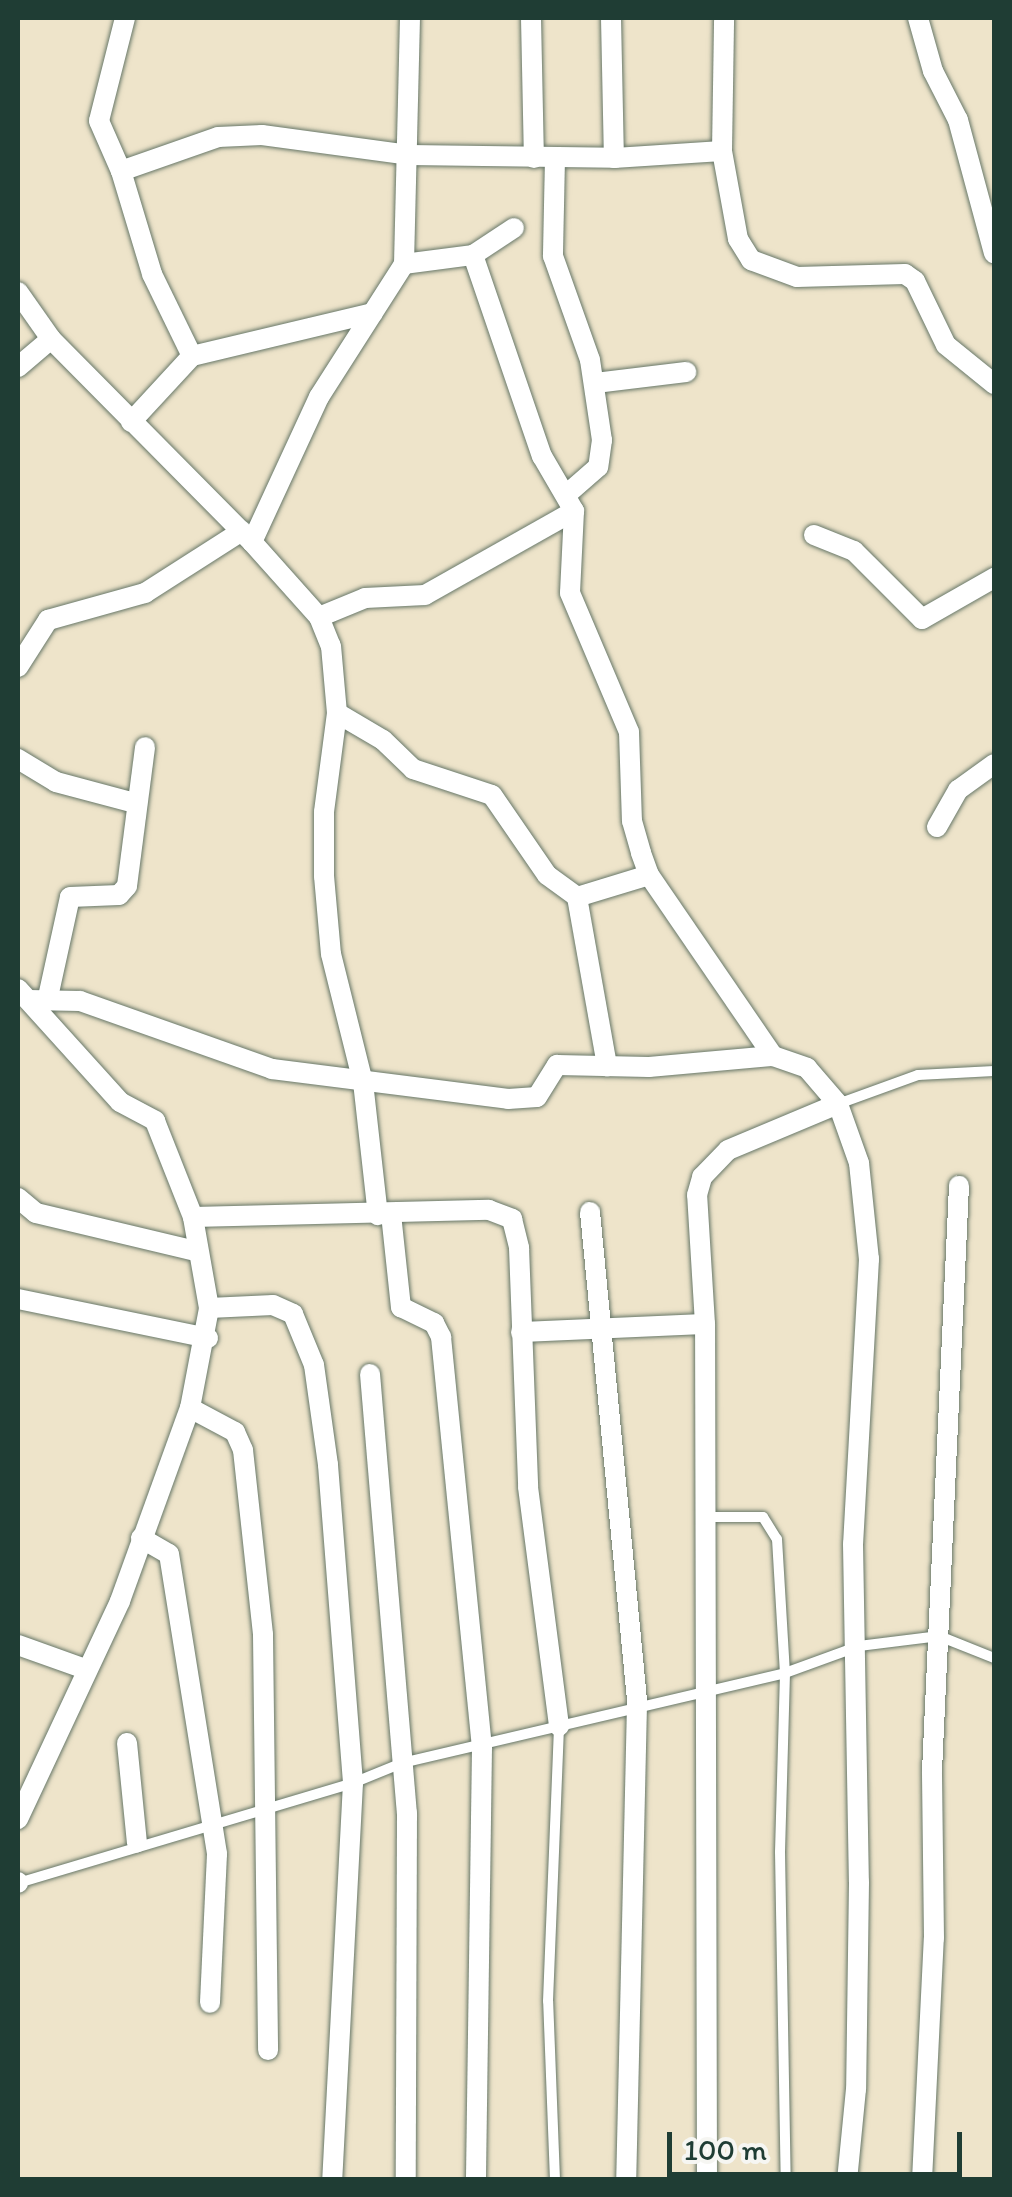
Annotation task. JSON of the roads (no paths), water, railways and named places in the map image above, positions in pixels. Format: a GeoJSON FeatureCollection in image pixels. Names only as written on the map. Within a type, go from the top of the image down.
{"type":"FeatureCollection","features":[{"type":"Feature","properties":{"kind":"street"},"geometry":{"type":"LineString","coordinates":[[125,18],[98,122],[121,171],[152,274],[192,356]]}},
{"type":"Feature","properties":{"kind":"street"},"geometry":{"type":"LineString","coordinates":[[18,667],[48,620],[146,592],[247,537],[320,397],[404,264],[410,156],[410,18]]}},
{"type":"Feature","properties":{"kind":"street"},"geometry":{"type":"LineString","coordinates":[[319,617],[365,598],[425,595],[570,503],[603,455],[595,383],[553,256],[531,18]]}},
{"type":"Feature","properties":{"kind":"street"},"geometry":{"type":"LineString","coordinates":[[611,18],[614,158]]}},
{"type":"Feature","properties":{"kind":"street"},"geometry":{"type":"LineString","coordinates":[[724,18],[722,151],[738,239],[751,260],[797,278],[905,274],[915,281],[946,345],[994,384]]}},
{"type":"Feature","properties":{"kind":"street"},"geometry":{"type":"LineString","coordinates":[[918,18],[933,71],[958,120],[994,253]]}},
{"type":"Feature","properties":{"kind":"street"},"geometry":{"type":"LineString","coordinates":[[121,171],[218,137],[262,134],[410,156],[614,158],[722,151]]}},
{"type":"Feature","properties":{"kind":"street"},"geometry":{"type":"LineString","coordinates":[[404,264],[473,255],[514,228]]}},
{"type":"Feature","properties":{"kind":"street"},"geometry":{"type":"LineString","coordinates":[[473,255],[542,456],[570,503],[570,593],[629,732],[632,821],[649,875],[773,1056]]}},
{"type":"Feature","properties":{"kind":"street"},"geometry":{"type":"LineString","coordinates":[[18,292],[50,338],[247,537],[319,617],[331,646],[337,712],[324,812],[330,954],[363,1082],[400,1307],[434,1322],[441,1337],[482,1747],[476,2180]]}},
{"type":"Feature","properties":{"kind":"street"},"geometry":{"type":"LineString","coordinates":[[131,422],[192,356],[373,313]]}},
{"type":"Feature","properties":{"kind":"street"},"geometry":{"type":"LineString","coordinates":[[18,368],[50,338]]}},
{"type":"Feature","properties":{"kind":"street"},"geometry":{"type":"LineString","coordinates":[[595,383],[686,372]]}},
{"type":"Feature","properties":{"kind":"street"},"geometry":{"type":"LineString","coordinates":[[814,535],[854,552],[922,619],[994,578]]}},
{"type":"Feature","properties":{"kind":"street"},"geometry":{"type":"LineString","coordinates":[[337,712],[383,740],[413,770],[492,795],[546,875],[576,897],[607,1066]]}},
{"type":"Feature","properties":{"kind":"street"},"geometry":{"type":"LineString","coordinates":[[32,996],[67,902],[76,894],[119,895],[127,886],[145,747]]}},
{"type":"Feature","properties":{"kind":"street"},"geometry":{"type":"LineString","coordinates":[[18,759],[56,782],[135,803]]}},
{"type":"Feature","properties":{"kind":"street"},"geometry":{"type":"LineString","coordinates":[[937,827],[958,790],[994,764]]}},
{"type":"Feature","properties":{"kind":"street"},"geometry":{"type":"LineString","coordinates":[[576,897],[649,875]]}},
{"type":"Feature","properties":{"kind":"street"},"geometry":{"type":"LineString","coordinates":[[32,996],[80,1001],[272,1069],[363,1082],[528,1099],[543,1093],[557,1066],[773,1056],[807,1068],[838,1104],[859,1162],[870,1259],[853,1544],[859,1646],[853,1788],[859,1882],[856,2088],[847,2180]]}},
{"type":"Feature","properties":{"kind":"street"},"geometry":{"type":"LineString","coordinates":[[18,1820],[85,1668],[120,1602],[190,1408],[208,1338],[209,1308],[192,1217],[155,1121],[120,1102],[32,996]]}},
{"type":"Feature","properties":{"kind":"street"},"geometry":{"type":"LineString","coordinates":[[707,2180],[705,1324],[697,1195],[702,1176],[728,1150],[838,1104]]}},
{"type":"Feature","properties":{"kind":"street"},"geometry":{"type":"LineString","coordinates":[[922,2180],[958,1186]]}},
{"type":"Feature","properties":{"kind":"street"},"geometry":{"type":"LineString","coordinates":[[18,1198],[36,1213],[196,1251]]}},
{"type":"Feature","properties":{"kind":"street"},"geometry":{"type":"LineString","coordinates":[[192,1217],[489,1210],[512,1219],[534,1551],[559,1726]]}},
{"type":"Feature","properties":{"kind":"street"},"geometry":{"type":"LineString","coordinates":[[590,1212],[605,1329],[637,1704],[626,2180]]}},
{"type":"Feature","properties":{"kind":"street"},"geometry":{"type":"LineString","coordinates":[[18,1299],[208,1338]]}},
{"type":"Feature","properties":{"kind":"street"},"geometry":{"type":"LineString","coordinates":[[209,1308],[286,1308],[314,1364],[353,1784],[332,2180]]}},
{"type":"Feature","properties":{"kind":"street"},"geometry":{"type":"LineString","coordinates":[[521,1332],[705,1324]]}},
{"type":"Feature","properties":{"kind":"street"},"geometry":{"type":"LineString","coordinates":[[370,1374],[407,1812],[406,2180]]}},
{"type":"Feature","properties":{"kind":"street"},"geometry":{"type":"LineString","coordinates":[[190,1408],[235,1432],[243,1450],[262,1635],[268,2050]]}},
{"type":"Feature","properties":{"kind":"street"},"geometry":{"type":"LineString","coordinates":[[141,1538],[169,1554],[218,1871],[210,2003]]}},
{"type":"Feature","properties":{"kind":"street"},"geometry":{"type":"LineString","coordinates":[[18,1644],[85,1668]]}},
{"type":"Feature","properties":{"kind":"street"},"geometry":{"type":"LineString","coordinates":[[126,1744],[136,1843]]}},
{"type":"Feature","properties":{"kind":"lane"},"geometry":{"type":"LineString","coordinates":[[838,1104],[918,1075],[994,1071]]}},
{"type":"Feature","properties":{"kind":"lane"},"geometry":{"type":"LineString","coordinates":[[705,1517],[763,1517],[774,1527],[785,1672],[786,2180]]}},
{"type":"Feature","properties":{"kind":"lane"},"geometry":{"type":"LineString","coordinates":[[18,1883],[136,1843],[353,1784],[402,1763],[482,1747],[708,1687],[785,1672],[859,1646],[939,1636],[994,1658]]}},
{"type":"Feature","properties":{"kind":"lane"},"geometry":{"type":"LineString","coordinates":[[554,2180],[548,2001],[559,1726]]}}]}
